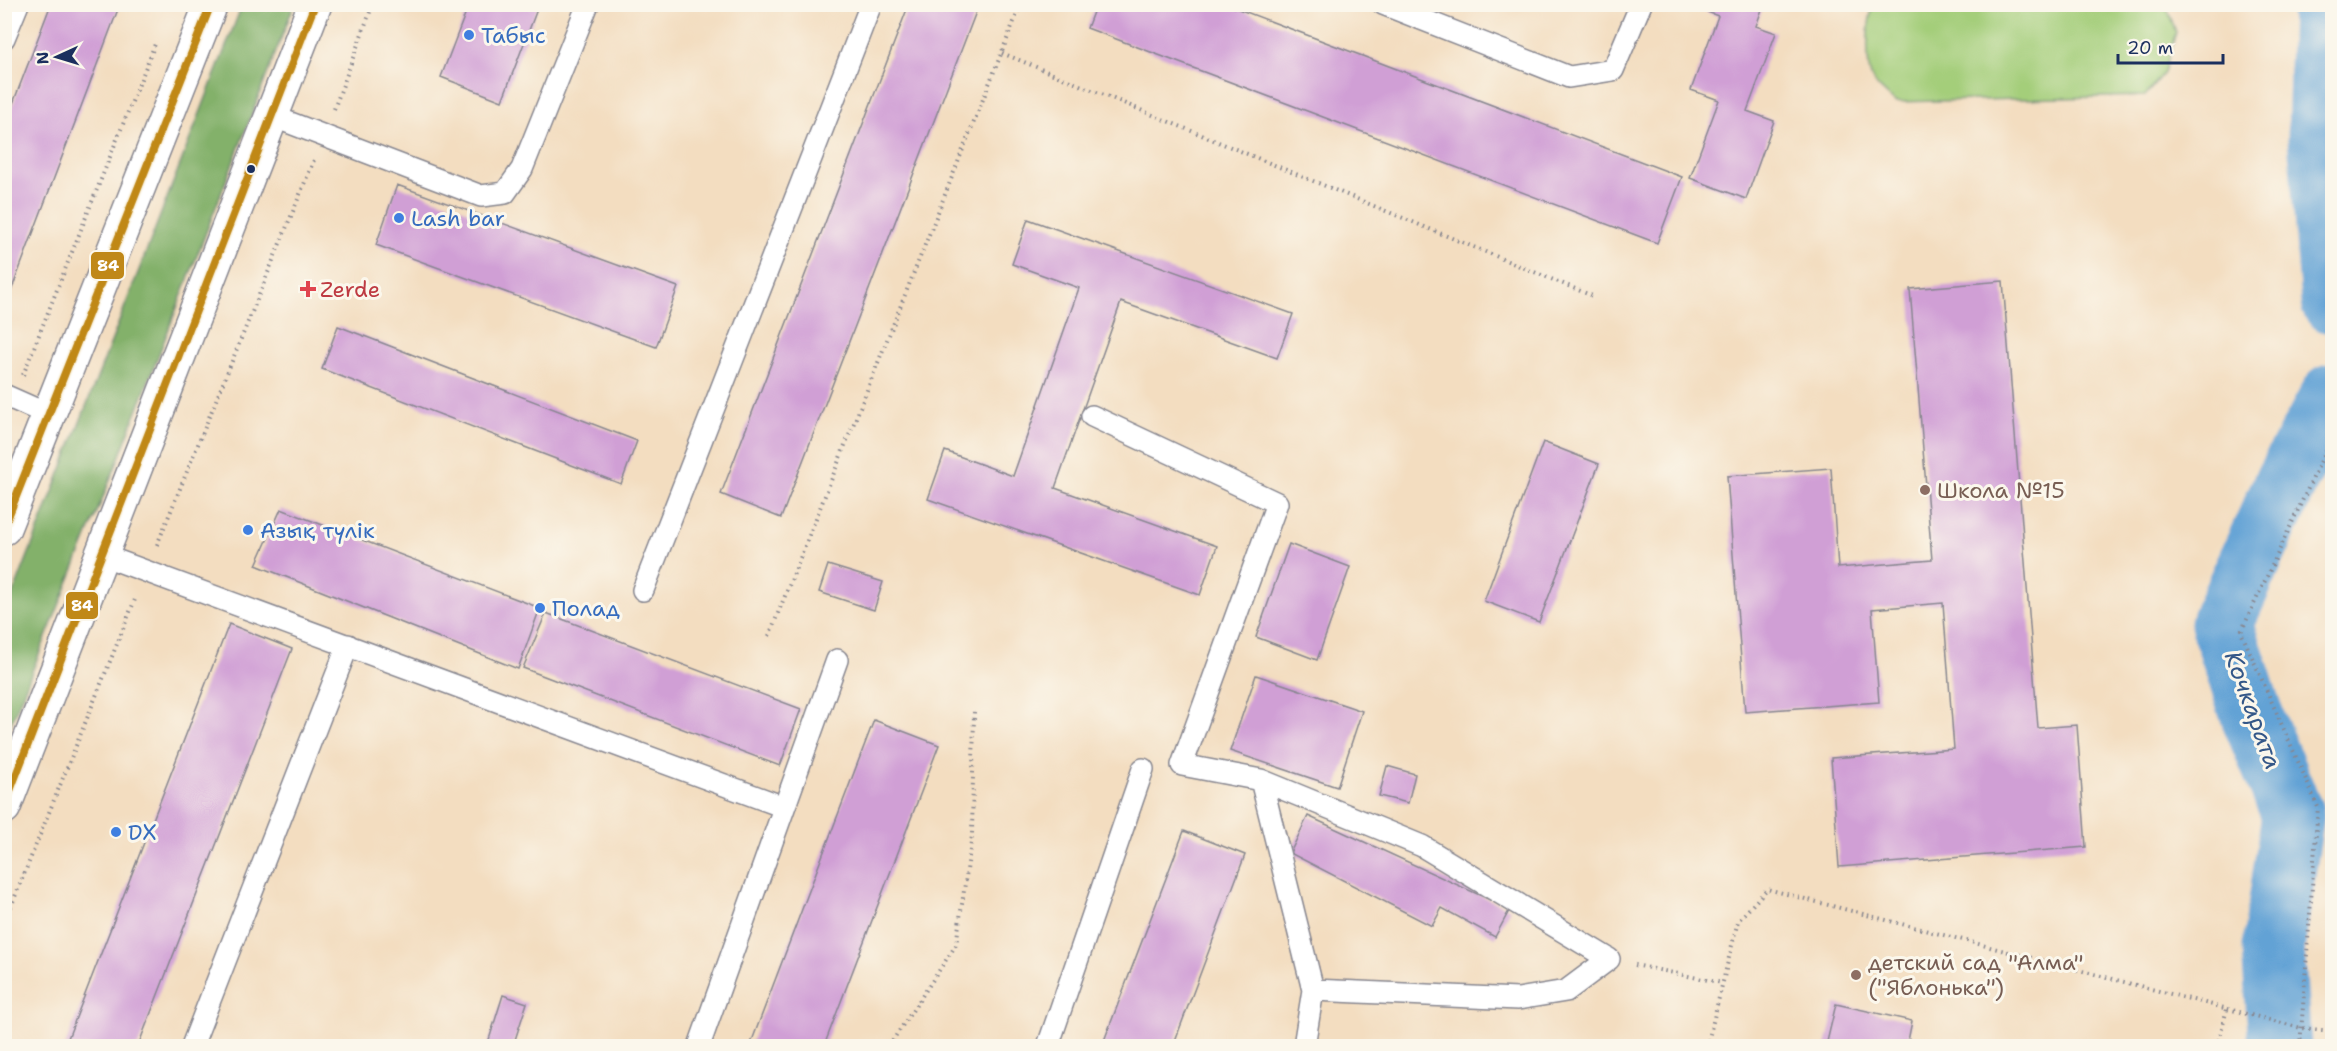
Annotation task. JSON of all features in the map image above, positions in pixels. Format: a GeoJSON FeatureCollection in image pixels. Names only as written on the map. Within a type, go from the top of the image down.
{"type":"FeatureCollection","features":[{"type":"Feature","properties":{"kind":"street"},"geometry":{"type":"LineString","coordinates":[[4,528],[211,4]]}},
{"type":"Feature","properties":{"kind":"street"},"geometry":{"type":"LineString","coordinates":[[4,807],[315,4]]}},
{"type":"Feature","properties":{"kind":"lane"},"geometry":{"type":"LineString","coordinates":[[4,38],[18,4]]}},
{"type":"Feature","properties":{"kind":"lane"},"geometry":{"type":"LineString","coordinates":[[272,116],[481,196],[505,193],[522,169],[588,4]]}},
{"type":"Feature","properties":{"kind":"lane"},"geometry":{"type":"LineString","coordinates":[[643,590],[871,4]]}},
{"type":"Feature","properties":{"kind":"lane"},"geometry":{"type":"LineString","coordinates":[[1383,4],[1569,77],[1613,70],[1641,4]]}},
{"type":"Feature","properties":{"kind":"lane"},"geometry":{"type":"LineString","coordinates":[[9,397],[49,415]]}},
{"type":"Feature","properties":{"kind":"lane"},"geometry":{"type":"LineString","coordinates":[[1092,417],[1277,503],[1182,765],[1262,780],[1422,846],[1610,959],[1566,991],[1518,999],[1313,990]]}},
{"type":"Feature","properties":{"kind":"lane"},"geometry":{"type":"LineString","coordinates":[[102,555],[784,807]]}},
{"type":"Feature","properties":{"kind":"lane"},"geometry":{"type":"LineString","coordinates":[[192,1047],[348,645]]}},
{"type":"Feature","properties":{"kind":"lane"},"geometry":{"type":"LineString","coordinates":[[699,1047],[837,660]]}},
{"type":"Feature","properties":{"kind":"lane"},"geometry":{"type":"LineString","coordinates":[[1048,1047],[1143,769]]}},
{"type":"Feature","properties":{"kind":"lane"},"geometry":{"type":"LineString","coordinates":[[1262,780],[1313,990],[1304,1047]]}},
{"type":"Feature","properties":{"kind":"path"},"geometry":{"type":"LineString","coordinates":[[4,924],[324,136],[373,4]]}},
{"type":"Feature","properties":{"kind":"path"},"geometry":{"type":"LineString","coordinates":[[769,636],[1021,4]]}},
{"type":"Feature","properties":{"kind":"path"},"geometry":{"type":"LineString","coordinates":[[9,397],[158,37]]}},
{"type":"Feature","properties":{"kind":"path"},"geometry":{"type":"LineString","coordinates":[[1002,53],[1595,297]]}},
{"type":"Feature","properties":{"kind":"path"},"geometry":{"type":"LineString","coordinates":[[2300,1047],[2318,807],[2241,632],[2332,437]]}},
{"type":"Feature","properties":{"kind":"path"},"geometry":{"type":"LineString","coordinates":[[889,1047],[956,945],[972,836],[974,709]]}},
{"type":"Feature","properties":{"kind":"path"},"geometry":{"type":"LineString","coordinates":[[1707,1047],[1738,921],[1767,889],[2301,1028],[2332,1030]]}},
{"type":"Feature","properties":{"kind":"path"},"geometry":{"type":"LineString","coordinates":[[1610,959],[1722,983]]}},
{"type":"Feature","properties":{"kind":"path"},"geometry":{"type":"LineString","coordinates":[[2217,1047],[2227,1009]]}},
{"type":"Feature","properties":{"kind":"green space"},"geometry":{"type":"Polygon","coordinates":[[[1875,4],[2166,5],[2176,32],[2164,73],[2145,96],[1895,102],[1874,82],[1869,67],[1868,31],[1875,4]]]}},
{"type":"Feature","properties":{"kind":"green space"},"geometry":{"type":"Polygon","coordinates":[[[242,5],[294,5],[115,468],[5,738],[5,615],[242,5]]]}},
{"type":"Feature","properties":{"kind":"building"},"geometry":{"type":"Polygon","coordinates":[[[51,4],[120,4],[5,307],[4,127],[51,4]]]}},
{"type":"Feature","properties":{"kind":"building"},"geometry":{"type":"Polygon","coordinates":[[[469,4],[539,4],[502,101],[441,77],[469,4]]]}},
{"type":"Feature","properties":{"kind":"building"},"geometry":{"type":"Polygon","coordinates":[[[909,4],[979,4],[781,518],[721,494],[909,4]]]}},
{"type":"Feature","properties":{"kind":"building"},"geometry":{"type":"Polygon","coordinates":[[[1096,4],[1225,4],[1682,177],[1657,243],[1087,28],[1096,4]]]}},
{"type":"Feature","properties":{"kind":"building"},"geometry":{"type":"Polygon","coordinates":[[[1694,4],[1764,4],[1756,26],[1776,33],[1747,111],[1774,121],[1746,199],[1690,178],[1719,100],[1691,90],[1718,16],[1694,7],[1694,4]]]}},
{"type":"Feature","properties":{"kind":"building"},"geometry":{"type":"Polygon","coordinates":[[[397,185],[678,287],[656,347],[376,245],[397,185]]]}},
{"type":"Feature","properties":{"kind":"building"},"geometry":{"type":"Polygon","coordinates":[[[1028,219],[1293,314],[1277,358],[1121,302],[1055,488],[1217,546],[1200,595],[928,499],[945,451],[1013,476],[1079,288],[1012,264],[1028,219]]]}},
{"type":"Feature","properties":{"kind":"building"},"geometry":{"type":"Polygon","coordinates":[[[2003,281],[2038,728],[2077,725],[2086,847],[1839,867],[1831,758],[1954,749],[1943,603],[1872,609],[1879,702],[1745,712],[1727,476],[1831,468],[1838,568],[1932,560],[1910,289],[2003,281]]]}},
{"type":"Feature","properties":{"kind":"building"},"geometry":{"type":"Polygon","coordinates":[[[338,326],[637,441],[621,484],[322,369],[338,326]]]}},
{"type":"Feature","properties":{"kind":"building"},"geometry":{"type":"Polygon","coordinates":[[[1543,442],[1599,464],[1539,622],[1484,601],[1543,442]]]}},
{"type":"Feature","properties":{"kind":"building"},"geometry":{"type":"Polygon","coordinates":[[[281,509],[540,608],[518,669],[256,565],[281,509]]]}},
{"type":"Feature","properties":{"kind":"building"},"geometry":{"type":"Polygon","coordinates":[[[1289,544],[1350,567],[1317,660],[1256,637],[1289,544]]]}},
{"type":"Feature","properties":{"kind":"building"},"geometry":{"type":"Polygon","coordinates":[[[828,565],[883,582],[874,610],[819,592],[828,565]]]}},
{"type":"Feature","properties":{"kind":"building"},"geometry":{"type":"Polygon","coordinates":[[[546,613],[801,709],[780,766],[523,668],[546,613]]]}},
{"type":"Feature","properties":{"kind":"building"},"geometry":{"type":"Polygon","coordinates":[[[229,624],[292,649],[138,1046],[65,1046],[229,624]]]}},
{"type":"Feature","properties":{"kind":"building"},"geometry":{"type":"Polygon","coordinates":[[[1256,675],[1362,711],[1337,787],[1230,751],[1256,675]]]}},
{"type":"Feature","properties":{"kind":"building"},"geometry":{"type":"Polygon","coordinates":[[[874,720],[939,745],[824,1046],[750,1046],[874,720]]]}},
{"type":"Feature","properties":{"kind":"building"},"geometry":{"type":"Polygon","coordinates":[[[1387,766],[1415,774],[1408,803],[1379,796],[1387,766]]]}},
{"type":"Feature","properties":{"kind":"building"},"geometry":{"type":"Polygon","coordinates":[[[1308,816],[1510,909],[1495,937],[1442,908],[1432,926],[1290,853],[1308,816]]]}},
{"type":"Feature","properties":{"kind":"building"},"geometry":{"type":"Polygon","coordinates":[[[1184,831],[1245,855],[1173,1046],[1102,1046],[1184,831]]]}},
{"type":"Feature","properties":{"kind":"building"},"geometry":{"type":"Polygon","coordinates":[[[503,995],[527,1003],[513,1046],[487,1046],[503,995]]]}},
{"type":"Feature","properties":{"kind":"building"},"geometry":{"type":"Polygon","coordinates":[[[1836,1004],[1912,1021],[1907,1046],[1826,1046],[1836,1004]]]}},
{"type":"Feature","properties":{"kind":"waterway","name":"Кочкарата"},"geometry":{"type":"LineString","coordinates":[[2323,4],[2319,138],[2332,302]]}},
{"type":"Feature","properties":{"kind":"waterway","name":"Кочкарата"},"geometry":{"type":"LineString","coordinates":[[2280,1046],[2273,948],[2293,815],[2252,716],[2222,623],[2287,479],[2332,395]]}},
{"type":"Feature","properties":{"kind":"transit line","name":"84"},"geometry":{"type":"LineString","coordinates":[[4,527],[211,4]]}},
{"type":"Feature","properties":{"kind":"transit line","name":"84"},"geometry":{"type":"LineString","coordinates":[[4,806],[315,4]]}},
{"type":"Feature","properties":{"kind":"place","name":"Табыс"},"geometry":{"type":"Point","coordinates":[469,35]}},
{"type":"Feature","properties":{"kind":"place","name":"Lash bar"},"geometry":{"type":"Point","coordinates":[399,218]}},
{"type":"Feature","properties":{"kind":"place","name":"Zerde"},"geometry":{"type":"Point","coordinates":[308,289]}},
{"type":"Feature","properties":{"kind":"place","name":"Школа №15"},"geometry":{"type":"Point","coordinates":[1925,490]}},
{"type":"Feature","properties":{"kind":"place","name":"Азық түлік"},"geometry":{"type":"Point","coordinates":[248,530]}},
{"type":"Feature","properties":{"kind":"place","name":"Полад"},"geometry":{"type":"Point","coordinates":[540,608]}},
{"type":"Feature","properties":{"kind":"place","name":"DX"},"geometry":{"type":"Point","coordinates":[116,832]}},
{"type":"Feature","properties":{"kind":"place","name":"детский сад \"Алма\" (\"Яблонька\")"},"geometry":{"type":"Point","coordinates":[1856,975]}}]}
